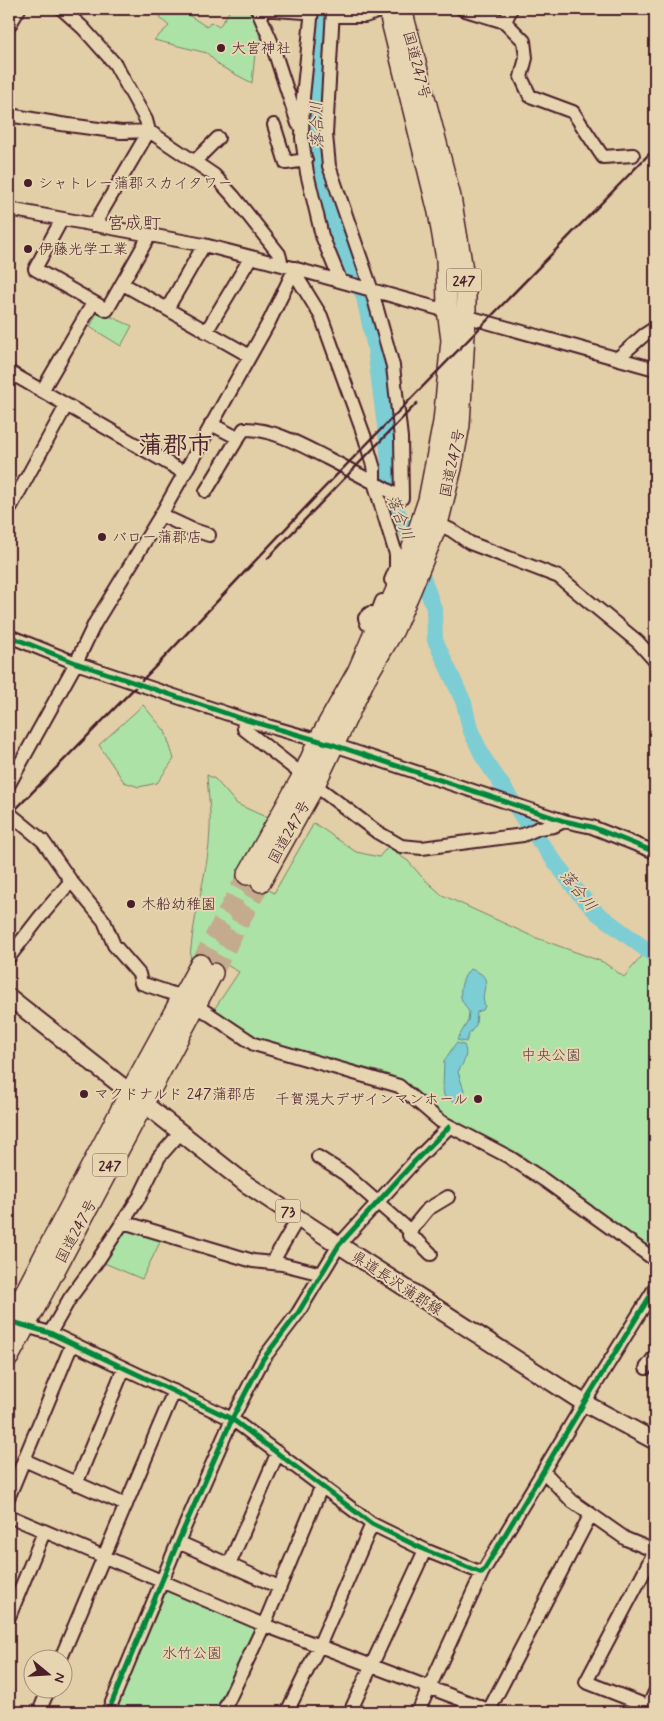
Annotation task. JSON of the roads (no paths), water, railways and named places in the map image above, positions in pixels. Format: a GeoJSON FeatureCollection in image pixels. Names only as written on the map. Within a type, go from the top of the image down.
{"type":"FeatureCollection","features":[{"type":"Feature","properties":{"kind":"highway","name":"国道247号"},"geometry":{"type":"LineString","coordinates":[[387,9],[438,212],[446,259],[447,310],[451,340],[444,422],[430,491],[417,535],[408,580],[394,630],[326,743],[304,772],[254,879],[315,785],[326,743],[376,628],[384,617],[408,580],[426,554],[438,524],[460,425],[466,315],[466,294],[461,257],[451,197],[402,9]]}},
{"type":"Feature","properties":{"kind":"highway","name":"国道247号"},"geometry":{"type":"LineString","coordinates":[[9,1357],[13,1322],[207,969]]}},
{"type":"Feature","properties":{"kind":"main road","name":"県道長沢蒲郡線"},"geometry":{"type":"LineString","coordinates":[[9,997],[246,1184],[584,1402],[654,1439]]}},
{"type":"Feature","properties":{"kind":"street"},"geometry":{"type":"LineString","coordinates":[[9,26],[19,9]]}},
{"type":"Feature","properties":{"kind":"street"},"geometry":{"type":"LineString","coordinates":[[62,9],[83,28],[114,64],[146,120],[149,131],[94,225]]}},
{"type":"Feature","properties":{"kind":"street"},"geometry":{"type":"LineString","coordinates":[[302,138],[301,114],[308,10],[258,9],[271,41],[302,138],[307,173],[322,236],[340,280]]}},
{"type":"Feature","properties":{"kind":"street"},"geometry":{"type":"LineString","coordinates":[[206,491],[244,429],[256,429],[302,444],[402,498],[400,438],[393,366],[329,166],[326,135],[333,12],[365,16],[387,9]]}},
{"type":"Feature","properties":{"kind":"street"},"geometry":{"type":"LineString","coordinates":[[462,9],[505,22],[524,41],[526,58],[521,77],[530,96],[572,112],[603,158],[632,155]]}},
{"type":"Feature","properties":{"kind":"street"},"geometry":{"type":"LineString","coordinates":[[505,22],[511,9]]}},
{"type":"Feature","properties":{"kind":"street"},"geometry":{"type":"LineString","coordinates":[[9,115],[121,132],[149,131],[214,175],[279,254],[282,265]]}},
{"type":"Feature","properties":{"kind":"street"},"geometry":{"type":"LineString","coordinates":[[274,125],[286,162],[306,160]]}},
{"type":"Feature","properties":{"kind":"street"},"geometry":{"type":"LineString","coordinates":[[194,162],[218,138]]}},
{"type":"Feature","properties":{"kind":"street"},"geometry":{"type":"LineString","coordinates":[[9,209],[204,246],[295,268],[655,369]]}},
{"type":"Feature","properties":{"kind":"street"},"geometry":{"type":"LineString","coordinates":[[62,219],[35,269],[107,310],[150,236]]}},
{"type":"Feature","properties":{"kind":"street"},"geometry":{"type":"LineString","coordinates":[[167,309],[204,246]]}},
{"type":"Feature","properties":{"kind":"street"},"geometry":{"type":"LineString","coordinates":[[206,332],[251,258]]}},
{"type":"Feature","properties":{"kind":"street"},"geometry":{"type":"LineString","coordinates":[[9,784],[76,663],[95,624],[161,516],[270,322],[295,268]]}},
{"type":"Feature","properties":{"kind":"street"},"geometry":{"type":"LineString","coordinates":[[295,268],[298,277],[321,316],[339,363],[374,469],[374,482],[396,554],[396,568],[377,614],[370,613],[364,618],[367,624],[376,628]]}},
{"type":"Feature","properties":{"kind":"street"},"geometry":{"type":"LineString","coordinates":[[123,284],[250,356]]}},
{"type":"Feature","properties":{"kind":"street"},"geometry":{"type":"LineString","coordinates":[[42,391],[93,303]]}},
{"type":"Feature","properties":{"kind":"street"},"geometry":{"type":"LineString","coordinates":[[618,358],[655,328]]}},
{"type":"Feature","properties":{"kind":"street"},"geometry":{"type":"LineString","coordinates":[[9,372],[185,473]]}},
{"type":"Feature","properties":{"kind":"street"},"geometry":{"type":"LineString","coordinates":[[10,506],[66,406]]}},
{"type":"Feature","properties":{"kind":"street"},"geometry":{"type":"LineString","coordinates":[[211,424],[238,438]]}},
{"type":"Feature","properties":{"kind":"street"},"geometry":{"type":"LineString","coordinates":[[161,516],[191,530],[209,535]]}},
{"type":"Feature","properties":{"kind":"street"},"geometry":{"type":"LineString","coordinates":[[438,524],[452,530],[470,543],[559,576],[638,642],[655,661]]}},
{"type":"Feature","properties":{"kind":"street"},"geometry":{"type":"LineString","coordinates":[[9,636],[76,663],[243,719],[326,743],[564,821],[592,827],[655,852]]}},
{"type":"Feature","properties":{"kind":"street"},"geometry":{"type":"LineString","coordinates":[[243,719],[244,729],[295,769]]}},
{"type":"Feature","properties":{"kind":"street"},"geometry":{"type":"LineString","coordinates":[[315,785],[377,832],[401,846],[422,848],[525,834],[539,828],[554,826],[564,821]]}},
{"type":"Feature","properties":{"kind":"street"},"geometry":{"type":"LineString","coordinates":[[9,813],[42,841],[71,881],[104,921],[114,945],[139,974],[141,983],[189,1002],[254,1044],[399,1086],[440,1122],[509,1157],[655,1260]]}},
{"type":"Feature","properties":{"kind":"street"},"geometry":{"type":"LineString","coordinates":[[9,957],[71,881]]}},
{"type":"Feature","properties":{"kind":"street"},"geometry":{"type":"LineString","coordinates":[[108,1712],[178,1542],[232,1419],[263,1359],[298,1313],[339,1245],[449,1127]]}},
{"type":"Feature","properties":{"kind":"street"},"geometry":{"type":"LineString","coordinates":[[50,1334],[70,1298],[124,1222],[140,1196],[159,1157],[181,1132]]}},
{"type":"Feature","properties":{"kind":"street"},"geometry":{"type":"LineString","coordinates":[[318,1157],[345,1174],[378,1202],[410,1231],[409,1235],[431,1254]]}},
{"type":"Feature","properties":{"kind":"street"},"geometry":{"type":"LineString","coordinates":[[410,1231],[428,1209],[448,1197]]}},
{"type":"Feature","properties":{"kind":"street"},"geometry":{"type":"LineString","coordinates":[[272,1263],[298,1218]]}},
{"type":"Feature","properties":{"kind":"street"},"geometry":{"type":"LineString","coordinates":[[124,1222],[253,1261],[306,1269],[322,1274]]}},
{"type":"Feature","properties":{"kind":"street"},"geometry":{"type":"LineString","coordinates":[[418,1712],[482,1573],[584,1402],[655,1292]]}},
{"type":"Feature","properties":{"kind":"street"},"geometry":{"type":"LineString","coordinates":[[13,1322],[50,1334],[232,1419],[372,1524],[425,1550],[482,1573]]}},
{"type":"Feature","properties":{"kind":"street"},"geometry":{"type":"LineString","coordinates":[[9,1496],[72,1344]]}},
{"type":"Feature","properties":{"kind":"street"},"geometry":{"type":"LineString","coordinates":[[646,1368],[655,1356]]}},
{"type":"Feature","properties":{"kind":"street"},"geometry":{"type":"LineString","coordinates":[[76,1484],[124,1368]]}},
{"type":"Feature","properties":{"kind":"street"},"geometry":{"type":"LineString","coordinates":[[65,1648],[174,1392]]}},
{"type":"Feature","properties":{"kind":"street"},"geometry":{"type":"LineString","coordinates":[[229,1565],[278,1452]]}},
{"type":"Feature","properties":{"kind":"street"},"geometry":{"type":"LineString","coordinates":[[24,1460],[126,1505]]}},
{"type":"Feature","properties":{"kind":"street"},"geometry":{"type":"LineString","coordinates":[[543,1472],[572,1501],[626,1539],[655,1551],[586,1682],[650,1709],[655,1692]]}},
{"type":"Feature","properties":{"kind":"street"},"geometry":{"type":"LineString","coordinates":[[223,1712],[264,1625],[322,1486]]}},
{"type":"Feature","properties":{"kind":"street"},"geometry":{"type":"LineString","coordinates":[[9,1516],[264,1625],[490,1712],[591,1514]]}},
{"type":"Feature","properties":{"kind":"street"},"geometry":{"type":"LineString","coordinates":[[287,1712],[319,1646],[372,1524]]}},
{"type":"Feature","properties":{"kind":"street"},"geometry":{"type":"LineString","coordinates":[[9,1618],[44,1532]]}},
{"type":"Feature","properties":{"kind":"street"},"geometry":{"type":"LineString","coordinates":[[178,1542],[279,1586]]}},
{"type":"Feature","properties":{"kind":"street"},"geometry":{"type":"LineString","coordinates":[[350,1712],[425,1550]]}},
{"type":"Feature","properties":{"kind":"street"},"geometry":{"type":"LineString","coordinates":[[38,1712],[44,1698]]}},
{"type":"Feature","properties":{"kind":"water"},"geometry":{"type":"Polygon","coordinates":[[[470,969],[478,972],[485,980],[483,1000],[485,1006],[483,1010],[477,1012],[476,1025],[466,1042],[457,1040],[468,1021],[469,1012],[462,1001],[461,988],[463,980],[470,969]]]}},
{"type":"Feature","properties":{"kind":"water"},"geometry":{"type":"Polygon","coordinates":[[[456,1043],[464,1045],[466,1053],[458,1072],[464,1090],[463,1100],[459,1103],[444,1096],[443,1088],[444,1061],[456,1043]]]}},
{"type":"Feature","properties":{"kind":"waterway","name":"落合川"},"geometry":{"type":"LineString","coordinates":[[324,9],[313,108],[320,189],[364,297],[375,348],[388,450],[390,495],[406,528],[434,609],[435,640],[464,703],[470,729],[483,757],[526,823],[576,890],[597,913],[655,956]]}},
{"type":"Feature","properties":{"kind":"waterway"},"geometry":{"type":"LineString","coordinates":[[537,835],[549,833]]}},
{"type":"Feature","properties":{"kind":"tunnel"},"geometry":{"type":"LineString","coordinates":[[200,964],[247,875]]}},
{"type":"Feature","properties":{"kind":"tunnel"},"geometry":{"type":"LineString","coordinates":[[213,973],[261,882]]}},
{"type":"Feature","properties":{"kind":"railway"},"geometry":{"type":"LineString","coordinates":[[9,816],[157,665],[321,491],[655,148]]}},
{"type":"Feature","properties":{"kind":"railway"},"geometry":{"type":"LineString","coordinates":[[268,558],[417,403]]}},
{"type":"Feature","properties":{"kind":"place","name":"大宮神社"},"geometry":{"type":"Point","coordinates":[221,48]}},
{"type":"Feature","properties":{"kind":"place","name":"シャトレー蒲郡スカイタワー"},"geometry":{"type":"Point","coordinates":[28,183]}},
{"type":"Feature","properties":{"kind":"place","name":"伊藤光学工業"},"geometry":{"type":"Point","coordinates":[28,249]}},
{"type":"Feature","properties":{"kind":"place","name":"バロー蒲郡店"},"geometry":{"type":"Point","coordinates":[102,537]}},
{"type":"Feature","properties":{"kind":"place","name":"木船幼稚園"},"geometry":{"type":"Point","coordinates":[131,904]}},
{"type":"Feature","properties":{"kind":"place","name":"マクドナルド 247蒲郡店"},"geometry":{"type":"Point","coordinates":[84,1094]}},
{"type":"Feature","properties":{"kind":"place","name":"千賀滉大デザインマンホール"},"geometry":{"type":"Point","coordinates":[478,1099]}},
{"type":"Feature","properties":{"kind":"district","name":"宮成町"},"geometry":{"type":"Point","coordinates":[134,223]}},
{"type":"Feature","properties":{"kind":"district","name":"蒲郡市"},"geometry":{"type":"Point","coordinates":[175,444]}},
{"type":"Feature","properties":{"kind":"park label","name":"中央公園"},"geometry":{"type":"Point","coordinates":[551,1055]}},
{"type":"Feature","properties":{"kind":"park label","name":"水竹公園"},"geometry":{"type":"Point","coordinates":[192,1653]}}]}
